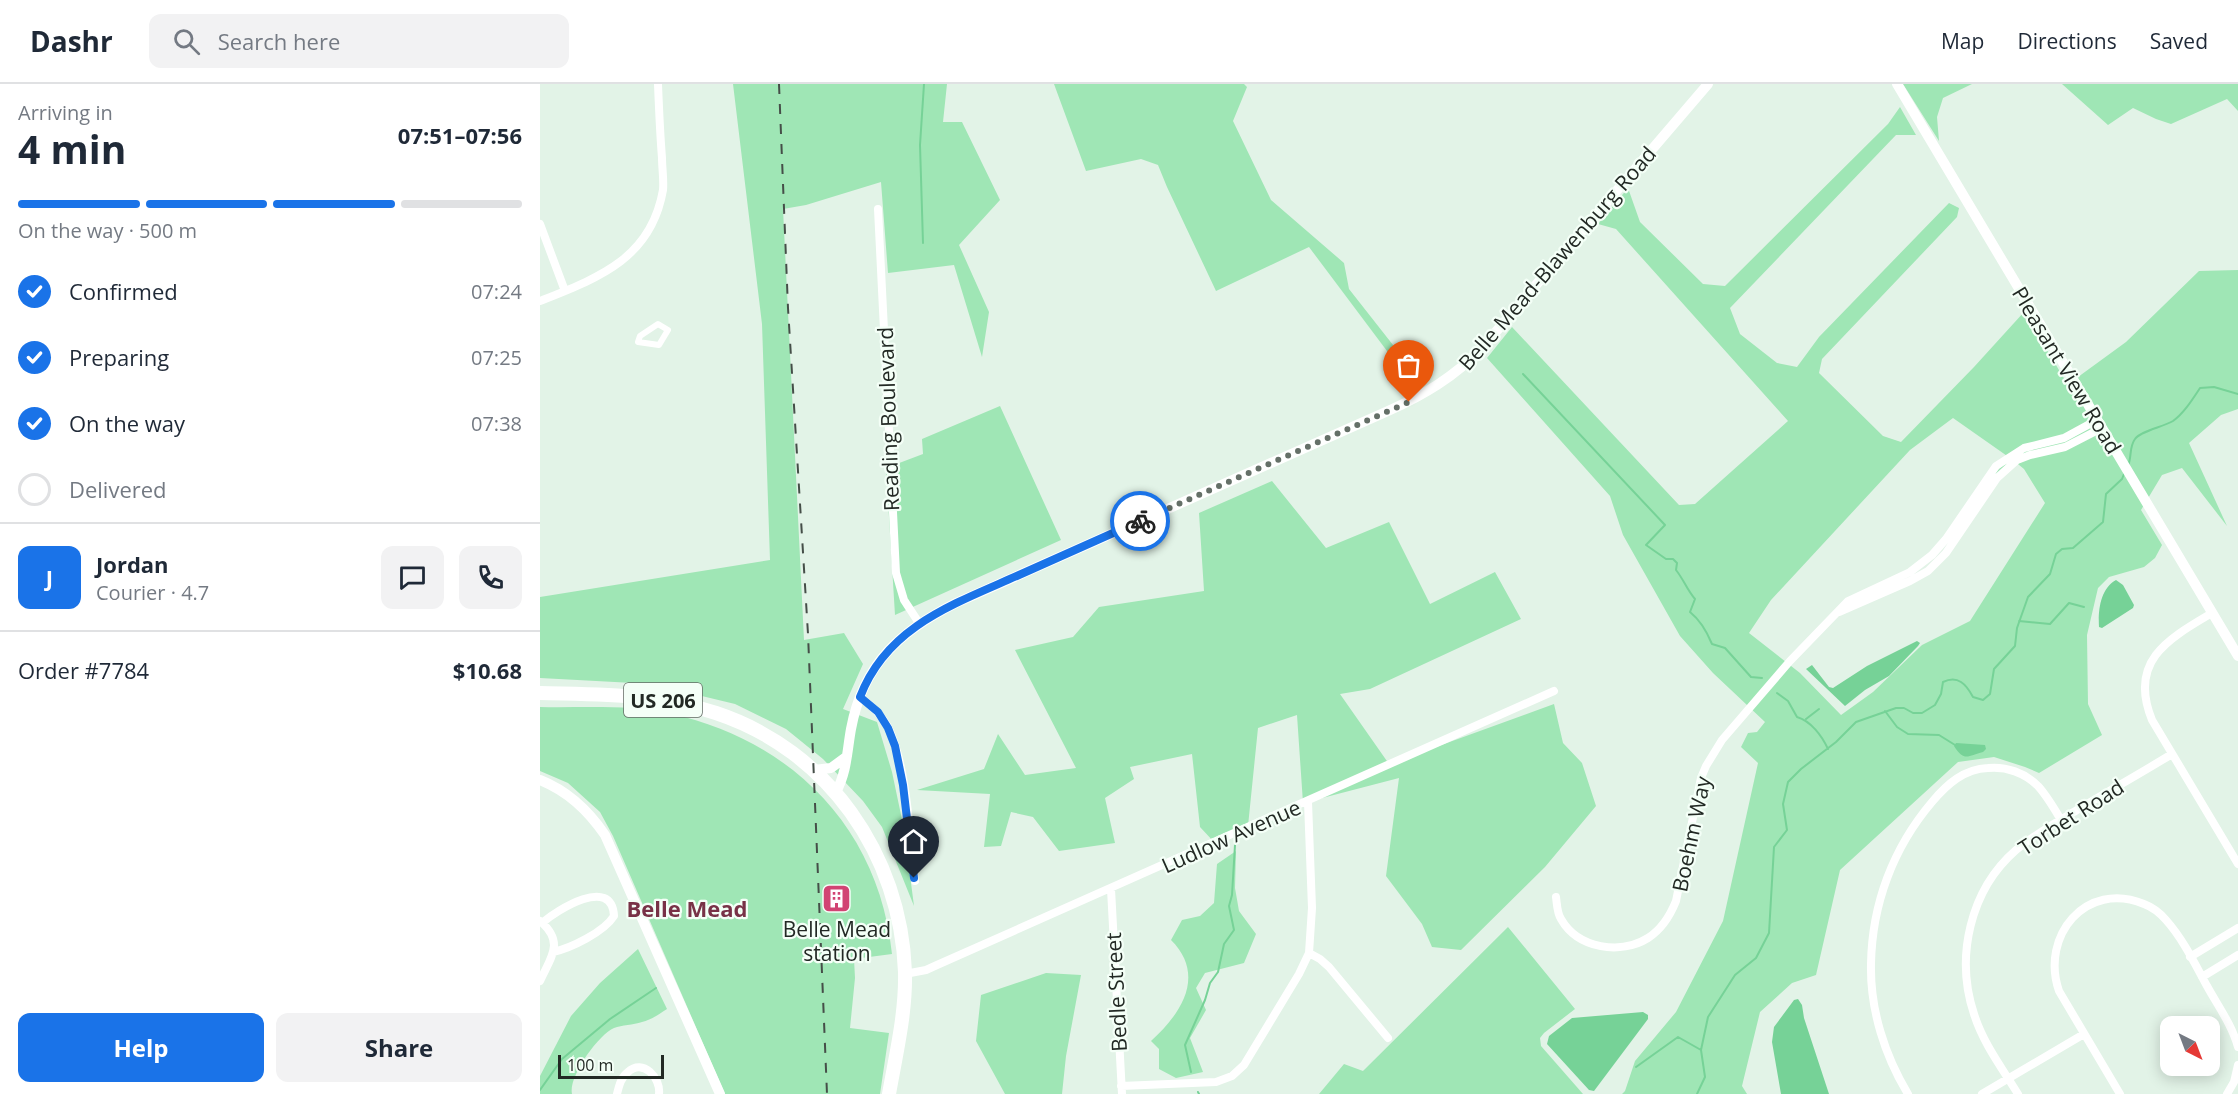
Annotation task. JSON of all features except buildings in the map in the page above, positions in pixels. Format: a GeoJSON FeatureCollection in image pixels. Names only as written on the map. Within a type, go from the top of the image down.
{"type":"FeatureCollection","features":[{"type":"Feature","properties":{"kind":"highway","name":"US 206"},"geometry":{"type":"LineString","coordinates":[[540,693],[659,699],[716,712],[772,738],[814,770],[836,792],[875,851],[892,894],[902,941],[905,974],[903,1010],[889,1094]]}},
{"type":"Feature","properties":{"kind":"street"},"geometry":{"type":"LineString","coordinates":[[540,301],[597,278],[627,258],[646,236],[655,218],[663,188],[658,84]]}},
{"type":"Feature","properties":{"kind":"street","name":"Belle Mead-Blawenburg Road"},"geometry":{"type":"LineString","coordinates":[[836,792],[844,778],[851,729],[867,680],[879,661],[904,635],[919,623],[956,603],[1396,408],[1435,388],[1466,364],[1482,348],[1708,84]]}},
{"type":"Feature","properties":{"kind":"street","name":"Pleasant View Road"},"geometry":{"type":"LineString","coordinates":[[1897,84],[2238,656]]}},
{"type":"Feature","properties":{"kind":"street","name":"Reading Boulevard"},"geometry":{"type":"LineString","coordinates":[[878,209],[895,564],[904,600],[919,623]]}},
{"type":"Feature","properties":{"kind":"street"},"geometry":{"type":"LineString","coordinates":[[540,224],[564,291]]}},
{"type":"Feature","properties":{"kind":"street"},"geometry":{"type":"LineString","coordinates":[[658,324],[668,330],[659,345],[638,342],[640,336],[658,324]]}},
{"type":"Feature","properties":{"kind":"street","name":"Boehm Way"},"geometry":{"type":"LineString","coordinates":[[1556,897],[1560,918],[1565,925],[1592,944],[1628,946],[1640,942],[1658,930],[1676,901],[1698,790],[1713,753],[1790,661],[1848,601],[1901,581],[1945,547],[1996,466],[2013,453],[2065,447],[2099,424]]}},
{"type":"Feature","properties":{"kind":"street"},"geometry":{"type":"LineString","coordinates":[[2212,613],[2182,631],[2163,645],[2156,654],[2148,672],[2146,703],[2152,720],[2238,864]]}},
{"type":"Feature","properties":{"kind":"street","name":"Ludlow Avenue"},"geometry":{"type":"LineString","coordinates":[[905,974],[926,970],[1111,890],[1554,691]]}},
{"type":"Feature","properties":{"kind":"street"},"geometry":{"type":"LineString","coordinates":[[860,697],[878,712],[895,746],[903,785],[915,881]]}},
{"type":"Feature","properties":{"kind":"street","name":"Torbet Road"},"geometry":{"type":"LineString","coordinates":[[2018,1094],[1983,1037],[1970,1001],[1965,961],[1969,929],[1976,908],[1986,886],[2004,862],[2028,841],[2172,754]]}},
{"type":"Feature","properties":{"kind":"street"},"geometry":{"type":"LineString","coordinates":[[814,770],[835,766],[846,757]]}},
{"type":"Feature","properties":{"kind":"street"},"geometry":{"type":"LineString","coordinates":[[1908,1094],[1897,1074],[1880,1030],[1870,966],[1874,928],[1882,890],[1908,833],[1948,785],[1969,772],[1982,768],[2005,768],[2032,780],[2061,820]]}},
{"type":"Feature","properties":{"kind":"street"},"geometry":{"type":"LineString","coordinates":[[540,780],[558,788],[579,803],[605,835],[720,1094]]}},
{"type":"Feature","properties":{"kind":"street"},"geometry":{"type":"LineString","coordinates":[[1121,1090],[1216,1082],[1238,1071],[1283,1002],[1308,953],[1312,908],[1308,802]]}},
{"type":"Feature","properties":{"kind":"street","name":"Bedle Street"},"geometry":{"type":"LineString","coordinates":[[1111,890],[1121,1090]]}},
{"type":"Feature","properties":{"kind":"street"},"geometry":{"type":"LineString","coordinates":[[540,981],[555,943],[553,934],[541,922],[557,911],[591,896],[608,901],[614,916],[605,926],[573,946],[553,952]]}},
{"type":"Feature","properties":{"kind":"street"},"geometry":{"type":"LineString","coordinates":[[2120,1094],[2059,991],[2053,967],[2057,940],[2064,927],[2083,909],[2108,900],[2121,899],[2145,904],[2165,920],[2232,1028],[2238,1047]]}},
{"type":"Feature","properties":{"kind":"street"},"geometry":{"type":"LineString","coordinates":[[2190,957],[2238,928]]}},
{"type":"Feature","properties":{"kind":"street"},"geometry":{"type":"LineString","coordinates":[[1308,953],[1320,958],[1389,1038]]}},
{"type":"Feature","properties":{"kind":"street"},"geometry":{"type":"LineString","coordinates":[[2202,977],[2238,955]]}},
{"type":"Feature","properties":{"kind":"street"},"geometry":{"type":"LineString","coordinates":[[1982,1094],[2084,1034]]}},
{"type":"Feature","properties":{"kind":"street"},"geometry":{"type":"LineString","coordinates":[[2228,1094],[2238,1065]]}},
{"type":"Feature","properties":{"kind":"street"},"geometry":{"type":"LineString","coordinates":[[617,1094],[621,1080],[626,1073],[634,1068],[640,1068],[650,1070],[654,1075],[660,1090],[659,1094]]}},
{"type":"Feature","properties":{"kind":"shaded area"},"geometry":{"type":"Polygon","coordinates":[[[733,84],[947,84],[943,122],[962,122],[1000,200],[959,245],[989,312],[982,357],[954,265],[888,273],[881,182],[806,205],[783,209],[804,640],[844,633],[863,664],[843,709],[877,722],[892,772],[904,829],[914,906],[882,827],[863,801],[823,759],[786,729],[735,704],[652,684],[540,678],[540,597],[770,560],[762,324],[733,84]]]}},
{"type":"Feature","properties":{"kind":"shaded area"},"geometry":{"type":"Polygon","coordinates":[[[1054,84],[1244,84],[1247,87],[1233,121],[1271,200],[1344,263],[1349,289],[1415,373],[1413,379],[1400,387],[1408,379],[1309,247],[1216,291],[1158,165],[1141,159],[1086,171],[1054,84]]]}},
{"type":"Feature","properties":{"kind":"shaded area"},"geometry":{"type":"Polygon","coordinates":[[[1903,84],[1972,84],[1943,98],[1937,117],[1939,141],[1903,84]]]}},
{"type":"Feature","properties":{"kind":"shaded area"},"geometry":{"type":"Polygon","coordinates":[[[2062,84],[2238,84],[2238,111],[2227,99],[2171,124],[2133,108],[2108,125],[2062,84]]]}},
{"type":"Feature","properties":{"kind":"shaded area"},"geometry":{"type":"Polygon","coordinates":[[[1900,107],[1916,135],[1896,135],[1730,308],[1740,334],[1777,363],[1797,367],[1819,337],[1949,203],[1959,208],[1957,217],[1822,359],[1819,373],[1883,436],[1901,442],[2024,312],[2065,380],[2078,377],[2126,342],[2199,271],[2238,270],[2238,409],[2221,415],[2189,443],[2227,526],[2182,468],[2162,475],[2141,510],[2162,545],[2155,558],[2144,567],[2109,577],[2098,588],[2087,635],[2088,704],[2102,735],[2039,773],[1994,757],[1958,762],[1840,870],[1816,975],[1792,983],[1760,1012],[1742,1086],[1747,1094],[1622,1094],[1635,1061],[1676,1012],[1723,921],[1758,763],[1741,747],[1748,733],[1757,732],[1765,722],[1713,673],[1680,636],[1623,535],[1610,496],[1487,358],[1512,327],[1679,505],[1695,504],[1788,421],[1616,229],[1598,224],[1628,188],[1640,222],[1703,284],[1725,286],[1888,124],[1900,107]],[[1953,418],[1910,450],[1771,600],[1749,633],[1800,673],[1841,715],[1873,692],[1922,645],[1970,621],[2045,503],[2024,469],[2013,460],[1997,475],[1994,474],[2010,458],[1953,418]]]}},
{"type":"Feature","properties":{"kind":"shaded area"},"geometry":{"type":"Polygon","coordinates":[[[1000,406],[1061,540],[895,615],[886,468],[923,454],[922,439],[1000,406]]]}},
{"type":"Feature","properties":{"kind":"shaded area"},"geometry":{"type":"Polygon","coordinates":[[[1272,481],[1326,548],[1389,522],[1430,604],[1495,572],[1521,619],[1370,689],[1340,694],[1389,764],[1554,704],[1563,743],[1582,763],[1596,806],[1545,867],[1461,950],[1432,947],[1422,924],[1386,876],[1399,778],[1303,803],[1297,715],[1258,728],[1248,826],[1214,842],[1200,827],[1192,754],[1130,767],[1134,779],[1105,798],[1115,843],[1059,851],[1033,817],[1011,812],[1001,846],[984,847],[990,794],[917,790],[984,769],[998,734],[1025,775],[1076,768],[1015,650],[1073,637],[1099,607],[1204,591],[1199,513],[1272,481]]]}},
{"type":"Feature","properties":{"kind":"shaded area"},"geometry":{"type":"Polygon","coordinates":[[[2116,580],[2123,585],[2134,605],[2133,608],[2102,628],[2099,627],[2101,601],[2106,589],[2116,580]]]}},
{"type":"Feature","properties":{"kind":"shaded area"},"geometry":{"type":"Polygon","coordinates":[[[1917,641],[1920,643],[1918,646],[1889,676],[1865,690],[1845,706],[1806,669],[1812,665],[1829,687],[1833,688],[1867,666],[1917,641]]]}},
{"type":"Feature","properties":{"kind":"shaded area"},"geometry":{"type":"Polygon","coordinates":[[[540,707],[640,709],[672,714],[715,727],[755,745],[791,769],[822,797],[848,830],[869,867],[884,909],[892,954],[854,959],[855,978],[850,1028],[889,1033],[880,1094],[725,1094],[613,836],[600,812],[568,783],[540,771],[540,707]]]}},
{"type":"Feature","properties":{"kind":"shaded area"},"geometry":{"type":"Polygon","coordinates":[[[1956,743],[1985,745],[1986,749],[1974,755],[1964,756],[1954,746],[1956,743]]]}},
{"type":"Feature","properties":{"kind":"shaded area"},"geometry":{"type":"Polygon","coordinates":[[[1236,851],[1235,888],[1239,911],[1256,934],[1244,963],[1205,973],[1196,988],[1206,1010],[1190,1038],[1203,1072],[1176,1078],[1159,1069],[1159,1049],[1151,1041],[1172,1018],[1186,993],[1187,967],[1181,953],[1171,940],[1182,920],[1200,916],[1214,903],[1217,864],[1236,851]]]}},
{"type":"Feature","properties":{"kind":"shaded area"},"geometry":{"type":"Polygon","coordinates":[[[1508,927],[1575,1009],[1540,1038],[1541,1046],[1583,1094],[1319,1094],[1344,1064],[1363,1071],[1508,927]]]}},
{"type":"Feature","properties":{"kind":"shaded area"},"geometry":{"type":"Polygon","coordinates":[[[638,949],[667,1009],[649,1020],[617,1027],[607,1032],[579,1067],[572,1094],[540,1094],[540,1076],[571,1016],[600,983],[638,949]]]}},
{"type":"Feature","properties":{"kind":"shaded area"},"geometry":{"type":"Polygon","coordinates":[[[1046,973],[1081,975],[1066,1056],[1062,1094],[1005,1094],[976,1041],[981,995],[1046,973]]]}},
{"type":"Feature","properties":{"kind":"shaded area"},"geometry":{"type":"Polygon","coordinates":[[[1798,999],[1802,1005],[1804,1018],[1829,1094],[1781,1094],[1772,1042],[1774,1027],[1794,1000],[1798,999]]]}},
{"type":"Feature","properties":{"kind":"shaded area"},"geometry":{"type":"Polygon","coordinates":[[[1643,1012],[1648,1015],[1648,1019],[1594,1091],[1589,1090],[1547,1044],[1549,1036],[1572,1018],[1643,1012]]]}},
{"type":"Feature","properties":{"kind":"waterway"},"geometry":{"type":"LineString","coordinates":[[923,243],[920,145],[924,84]]}},
{"type":"Feature","properties":{"kind":"waterway"},"geometry":{"type":"LineString","coordinates":[[1523,374],[1665,525],[1646,545],[1666,559],[1673,559],[1677,563],[1676,570],[1695,599],[1690,612],[1703,626],[1712,644],[1725,648],[1751,677],[1762,678]]}},
{"type":"Feature","properties":{"kind":"waterway"},"geometry":{"type":"LineString","coordinates":[[2128,466],[2135,439],[2173,421],[2200,388],[2214,387],[2238,394]]}},
{"type":"Feature","properties":{"kind":"waterway"},"geometry":{"type":"LineString","coordinates":[[1697,1094],[1705,1077],[1701,1050],[1708,1017],[1735,975],[1756,958],[1769,933],[1774,847],[1787,830],[1783,804],[1788,782],[1856,722],[1896,708],[1922,713],[1935,705],[1941,694],[1943,682],[1957,680],[1973,697],[1983,700],[1990,694],[1994,669],[2015,646],[2017,628],[2028,597],[2050,574],[2056,554],[2062,549],[2073,548],[2103,522],[2106,494],[2122,479],[2124,474]]}},
{"type":"Feature","properties":{"kind":"waterway"},"geometry":{"type":"LineString","coordinates":[[2019,621],[2050,624],[2069,603],[2084,607]]}},
{"type":"Feature","properties":{"kind":"waterway"},"geometry":{"type":"LineString","coordinates":[[1777,693],[1788,701],[1797,717],[1816,730],[1828,749]]}},
{"type":"Feature","properties":{"kind":"waterway"},"geometry":{"type":"LineString","coordinates":[[1806,719],[1819,709]]}},
{"type":"Feature","properties":{"kind":"waterway"},"geometry":{"type":"LineString","coordinates":[[1885,711],[1897,727],[1908,734],[1939,735],[1955,745]]}},
{"type":"Feature","properties":{"kind":"waterway"},"geometry":{"type":"LineString","coordinates":[[1191,1072],[1185,1045],[1210,983],[1218,972],[1224,944],[1234,930],[1229,906],[1232,895],[1235,845]]}},
{"type":"Feature","properties":{"kind":"waterway"},"geometry":{"type":"LineString","coordinates":[[540,1090],[562,1059],[610,1019],[656,988]]}},
{"type":"Feature","properties":{"kind":"waterway"},"geometry":{"type":"LineString","coordinates":[[1636,1067],[1678,1037],[1701,1050]]}},
{"type":"Feature","properties":{"kind":"railway"},"geometry":{"type":"LineString","coordinates":[[779,84],[788,308],[808,634],[827,1094]]}},
{"type":"Feature","properties":{"kind":"way so far"},"geometry":{"type":"LineString","coordinates":[[1140,521],[1409,402]]}},
{"type":"Feature","properties":{"kind":"place","name":"Belle Mead station"},"geometry":{"type":"Point","coordinates":[837,898]}},
{"type":"Feature","properties":{"kind":"district","name":"Belle Mead"},"geometry":{"type":"Point","coordinates":[687,908]}},
{"type":"Feature","properties":{"kind":"route"},"geometry":{"type":"LineString","coordinates":[[914,878],[909,826],[895,746],[878,712],[860,697],[874,668],[886,652],[904,635],[936,613],[1140,521]]}}]}
